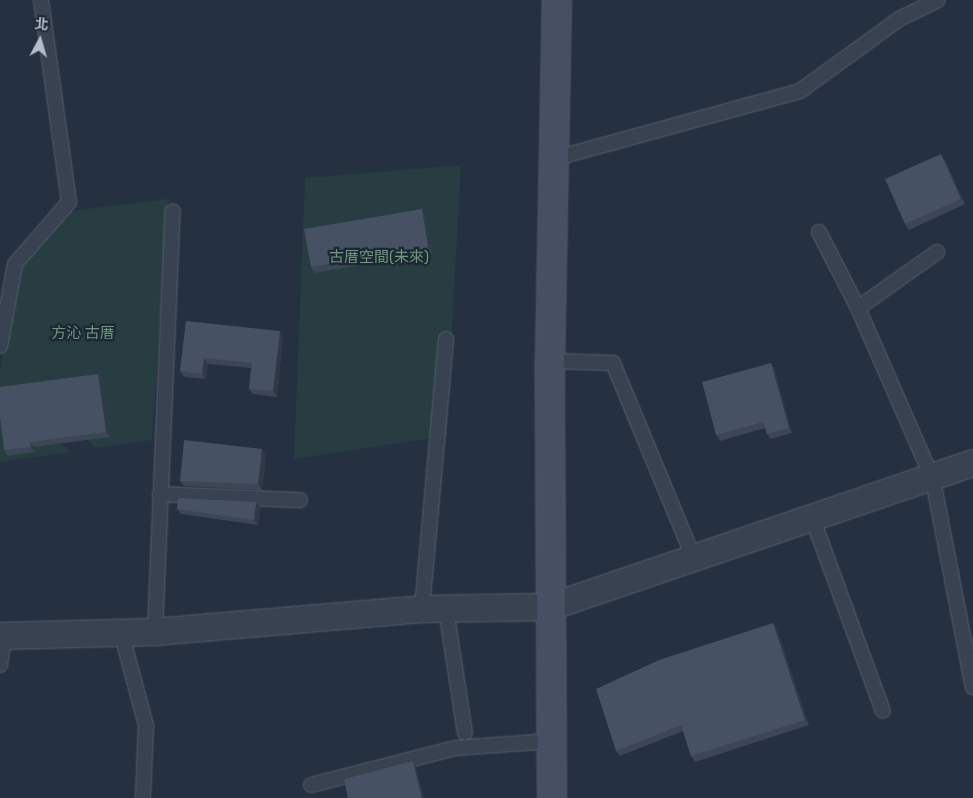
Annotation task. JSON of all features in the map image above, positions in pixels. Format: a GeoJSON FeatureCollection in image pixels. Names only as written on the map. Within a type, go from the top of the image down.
{"type":"FeatureCollection","features":[{"type":"Feature","properties":{"kind":"street"},"geometry":{"type":"LineString","coordinates":[[552,798],[550,361],[557,0]]}},
{"type":"Feature","properties":{"kind":"street"},"geometry":{"type":"LineString","coordinates":[[2,636],[154,632],[434,609],[550,607],[934,480],[973,463]]}},
{"type":"Feature","properties":{"kind":"lane"},"geometry":{"type":"LineString","coordinates":[[0,346],[14,264],[69,202],[41,0]]}},
{"type":"Feature","properties":{"kind":"lane"},"geometry":{"type":"LineString","coordinates":[[553,159],[800,91],[899,19],[938,0]]}},
{"type":"Feature","properties":{"kind":"lane"},"geometry":{"type":"LineString","coordinates":[[154,632],[173,211]]}},
{"type":"Feature","properties":{"kind":"lane"},"geometry":{"type":"LineString","coordinates":[[819,232],[858,308],[934,480],[973,687]]}},
{"type":"Feature","properties":{"kind":"lane"},"geometry":{"type":"LineString","coordinates":[[858,308],[937,252]]}},
{"type":"Feature","properties":{"kind":"lane"},"geometry":{"type":"LineString","coordinates":[[446,339],[434,609],[465,732]]}},
{"type":"Feature","properties":{"kind":"lane"},"geometry":{"type":"LineString","coordinates":[[550,361],[613,363],[694,559]]}},
{"type":"Feature","properties":{"kind":"lane"},"geometry":{"type":"LineString","coordinates":[[160,494],[300,500]]}},
{"type":"Feature","properties":{"kind":"lane"},"geometry":{"type":"LineString","coordinates":[[813,520],[883,711]]}},
{"type":"Feature","properties":{"kind":"lane"},"geometry":{"type":"LineString","coordinates":[[121,632],[146,725],[143,798]]}},
{"type":"Feature","properties":{"kind":"lane"},"geometry":{"type":"LineString","coordinates":[[0,665],[2,636]]}},
{"type":"Feature","properties":{"kind":"lane"},"geometry":{"type":"LineString","coordinates":[[311,785],[455,748],[552,741]]}},
{"type":"Feature","properties":{"kind":"green space","name":"古厝空間(未來)"},"geometry":{"type":"Polygon","coordinates":[[[461,165],[446,436],[294,459],[305,178],[461,165]]]}},
{"type":"Feature","properties":{"kind":"green space","name":"方沁 古厝"},"geometry":{"type":"Polygon","coordinates":[[[168,199],[152,440],[94,448],[88,440],[84,412],[60,443],[71,452],[0,462],[0,372],[11,302],[26,261],[70,211],[168,199]]]}},
{"type":"Feature","properties":{"kind":"building"},"geometry":{"type":"Polygon","coordinates":[[[941,154],[961,199],[905,224],[885,179],[941,154]]]}},
{"type":"Feature","properties":{"kind":"building"},"geometry":{"type":"Polygon","coordinates":[[[422,209],[428,247],[311,267],[304,229],[422,209]]]}},
{"type":"Feature","properties":{"kind":"building"},"geometry":{"type":"Polygon","coordinates":[[[186,321],[280,331],[273,391],[249,389],[252,363],[204,358],[202,374],[180,371],[186,321]]]}},
{"type":"Feature","properties":{"kind":"building"},"geometry":{"type":"Polygon","coordinates":[[[771,363],[789,428],[767,434],[763,422],[716,435],[702,382],[771,363]]]}},
{"type":"Feature","properties":{"kind":"building"},"geometry":{"type":"Polygon","coordinates":[[[98,374],[106,432],[30,442],[31,447],[4,450],[0,417],[0,387],[98,374]]]}},
{"type":"Feature","properties":{"kind":"building"},"geometry":{"type":"Polygon","coordinates":[[[184,440],[262,449],[258,484],[180,481],[184,440]]]}},
{"type":"Feature","properties":{"kind":"building"},"geometry":{"type":"Polygon","coordinates":[[[178,498],[256,502],[254,520],[177,509],[178,498]]]}},
{"type":"Feature","properties":{"kind":"building"},"geometry":{"type":"Polygon","coordinates":[[[773,623],[805,720],[691,756],[681,725],[616,751],[596,689],[659,660],[773,623]]]}},
{"type":"Feature","properties":{"kind":"building"},"geometry":{"type":"Polygon","coordinates":[[[413,761],[422,798],[348,798],[344,779],[413,761]]]}}]}
